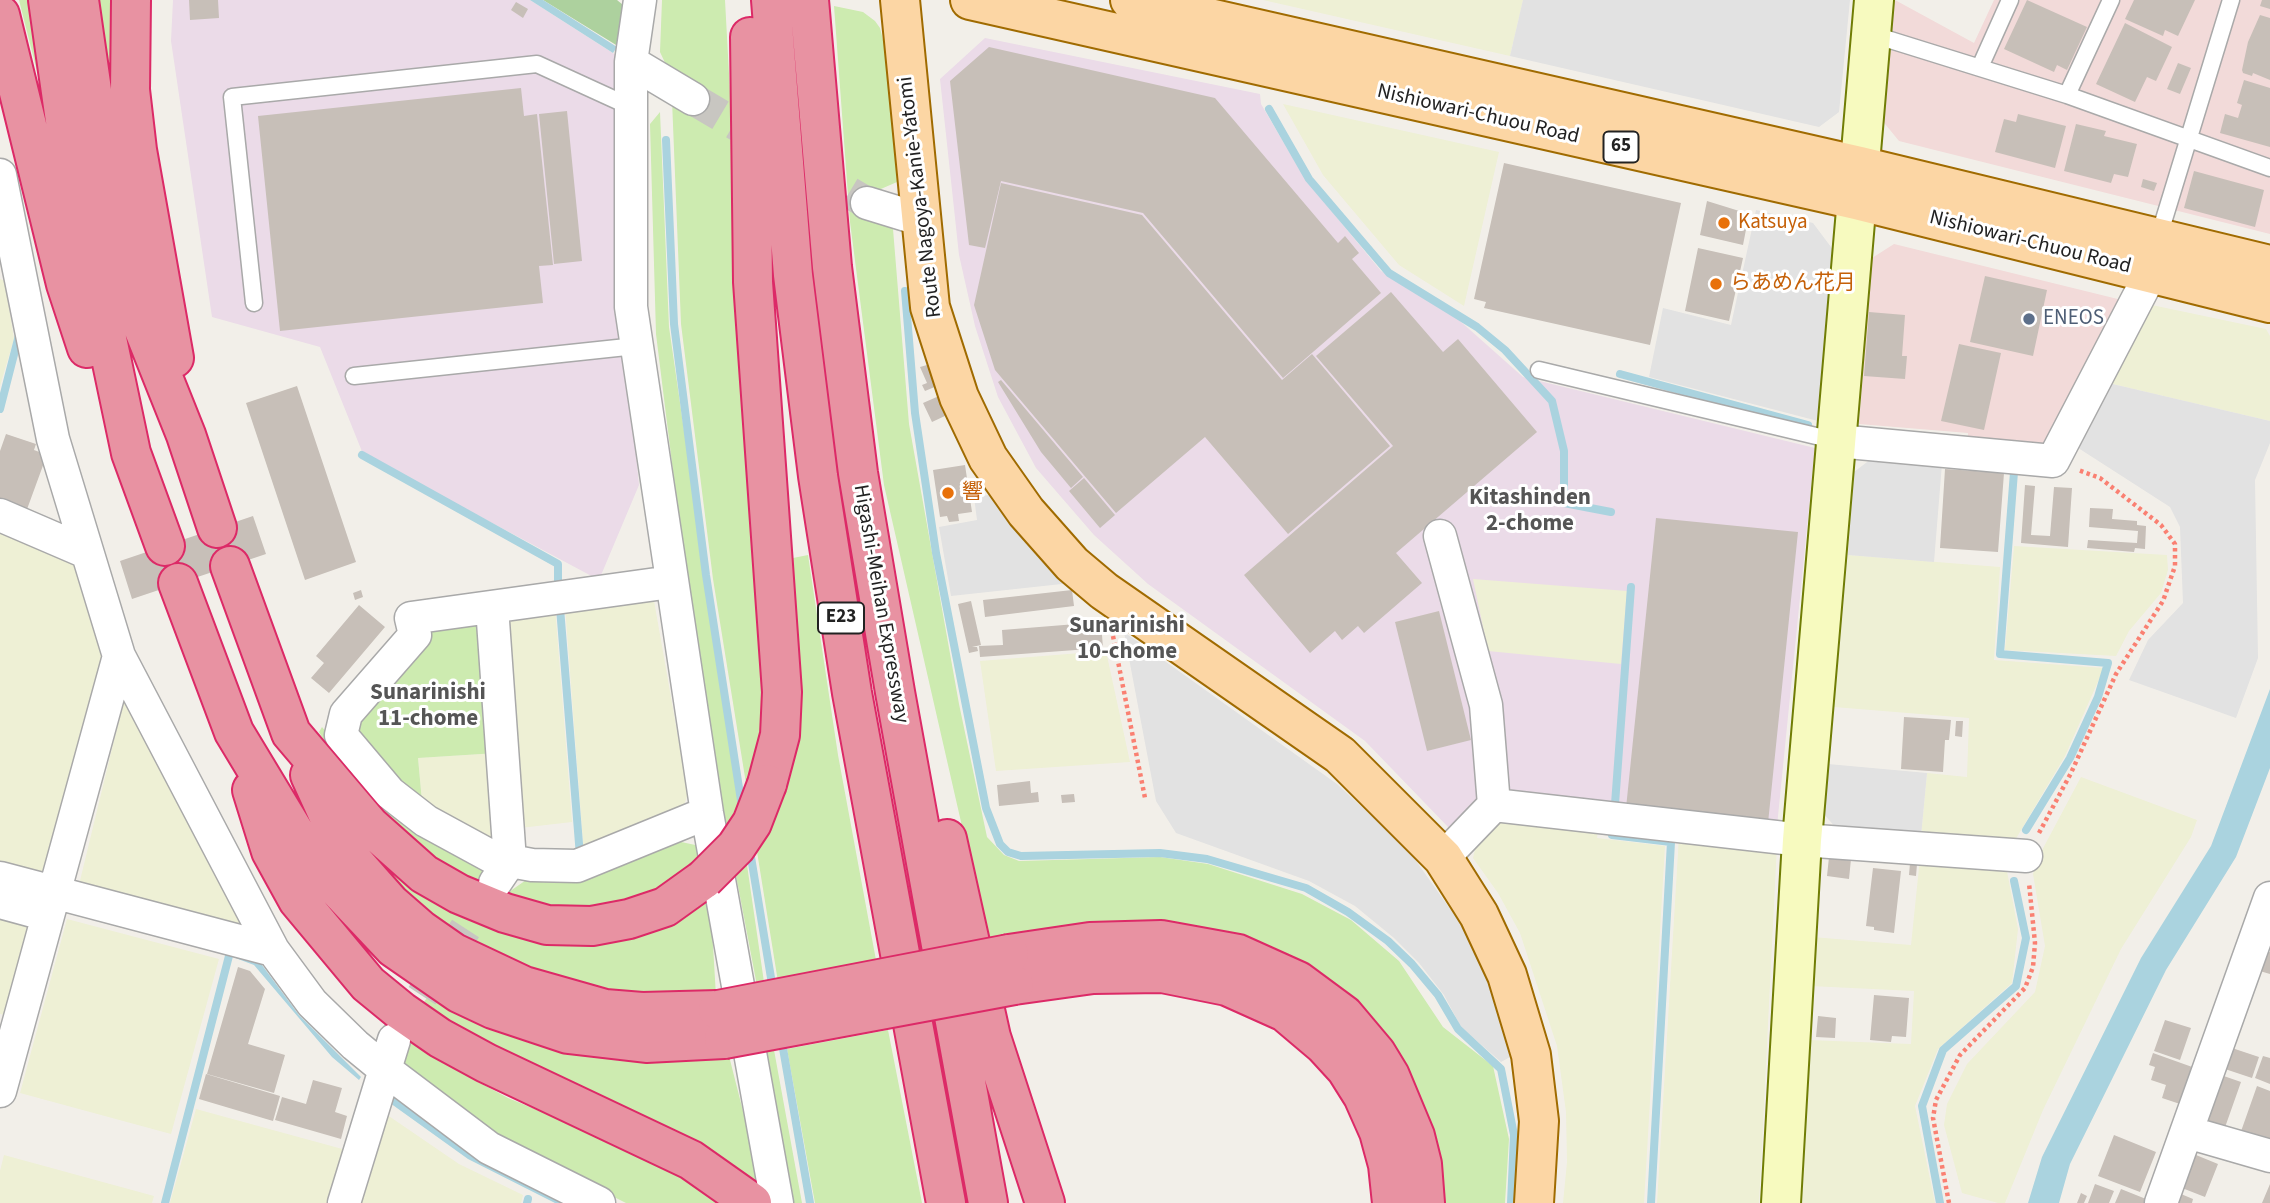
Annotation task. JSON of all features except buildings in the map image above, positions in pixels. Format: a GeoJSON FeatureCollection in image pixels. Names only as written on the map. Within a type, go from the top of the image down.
{"type":"FeatureCollection","features":[{"type":"Feature","properties":{"kind":"highway"},"geometry":{"type":"LineString","coordinates":[[48,0],[73,177],[131,453]]}},
{"type":"Feature","properties":{"kind":"highway"},"geometry":{"type":"LineString","coordinates":[[79,0],[104,174],[125,268],[142,326],[186,435],[218,528]]}},
{"type":"Feature","properties":{"kind":"highway"},"geometry":{"type":"LineString","coordinates":[[131,0],[130,90],[137,150],[186,435]]}},
{"type":"Feature","properties":{"kind":"highway","name":"Higashi-Meihan Expressway"},"geometry":{"type":"LineString","coordinates":[[810,14],[832,267],[858,473],[988,1203]]}},
{"type":"Feature","properties":{"kind":"highway"},"geometry":{"type":"LineString","coordinates":[[0,15],[66,284],[88,349],[131,453],[165,546]]}},
{"type":"Feature","properties":{"kind":"highway"},"geometry":{"type":"LineString","coordinates":[[291,733],[395,852],[424,874],[458,894],[505,913],[547,925],[592,926],[629,919],[665,907],[704,879],[736,847],[752,823],[768,784],[780,735],[782,692],[753,282],[761,15]]}},
{"type":"Feature","properties":{"kind":"highway","name":"Higashi-Meihan Expressway"},"geometry":{"type":"LineString","coordinates":[[761,15],[818,476],[852,693],[946,1203]]}},
{"type":"Feature","properties":{"kind":"highway"},"geometry":{"type":"LineString","coordinates":[[858,473],[892,589],[991,1037],[1045,1203]]}},
{"type":"Feature","properties":{"kind":"highway"},"geometry":{"type":"LineString","coordinates":[[230,566],[291,733],[345,852],[390,903],[421,930],[454,953],[487,971],[524,986],[605,1009],[721,1024]]}},
{"type":"Feature","properties":{"kind":"highway"},"geometry":{"type":"LineString","coordinates":[[178,583],[234,732],[271,851],[298,900],[368,984],[440,1038],[691,1160],[752,1203]]}},
{"type":"Feature","properties":{"kind":"highway"},"geometry":{"type":"LineString","coordinates":[[234,732],[298,838],[363,919],[425,972],[493,1009],[568,1034],[646,1043],[721,1024],[1011,970],[1090,942],[1161,940],[1208,946],[1238,954],[1298,981],[1344,1015],[1376,1054],[1390,1076],[1415,1136],[1422,1164],[1424,1203]]}},
{"type":"Feature","properties":{"kind":"highway"},"geometry":{"type":"LineString","coordinates":[[1011,970],[1093,974],[1162,973],[1227,986],[1285,1012],[1324,1045],[1346,1069],[1363,1096],[1382,1143],[1392,1203]]}},
{"type":"Feature","properties":{"kind":"main road","name":"Route Nagoya-Kanie-Yatomi"},"geometry":{"type":"LineString","coordinates":[[900,0],[919,219],[930,307],[959,397],[988,458],[1026,512],[1072,564],[1104,591],[1340,755],[1443,858],[1479,915],[1507,975],[1531,1055],[1539,1121],[1534,1203]]}},
{"type":"Feature","properties":{"kind":"main road","name":"Nishiowari-Chuou Road"},"geometry":{"type":"LineString","coordinates":[[970,0],[1858,183]]}},
{"type":"Feature","properties":{"kind":"main road","name":"Nishiowari-Chuou Road"},"geometry":{"type":"LineString","coordinates":[[1130,0],[2155,256],[2270,303]]}},
{"type":"Feature","properties":{"kind":"main road","name":"Nishiowari-Chuou Road"},"geometry":{"type":"LineString","coordinates":[[2155,256],[2270,265]]}},
{"type":"Feature","properties":{"kind":"street"},"geometry":{"type":"LineString","coordinates":[[639,0],[631,62],[631,307],[707,813],[777,1203]]}},
{"type":"Feature","properties":{"kind":"street"},"geometry":{"type":"LineString","coordinates":[[1781,1203],[1802,840],[1872,17]]}},
{"type":"Feature","properties":{"kind":"street"},"geometry":{"type":"LineString","coordinates":[[631,62],[693,99]]}},
{"type":"Feature","properties":{"kind":"street"},"geometry":{"type":"LineString","coordinates":[[0,175],[53,439],[119,656],[273,950],[312,1003],[355,1045],[388,1054],[489,1147],[599,1203]]}},
{"type":"Feature","properties":{"kind":"street"},"geometry":{"type":"LineString","coordinates":[[867,203],[919,219]]}},
{"type":"Feature","properties":{"kind":"street"},"geometry":{"type":"LineString","coordinates":[[1837,441],[2053,461],[2155,256]]}},
{"type":"Feature","properties":{"kind":"street"},"geometry":{"type":"LineString","coordinates":[[0,515],[86,552]]}},
{"type":"Feature","properties":{"kind":"street"},"geometry":{"type":"LineString","coordinates":[[1440,536],[1486,705],[1494,805],[1443,858]]}},
{"type":"Feature","properties":{"kind":"street"},"geometry":{"type":"LineString","coordinates":[[502,872],[494,858],[426,821],[390,793],[341,735],[346,714],[415,635],[411,618],[671,582]]}},
{"type":"Feature","properties":{"kind":"street"},"geometry":{"type":"LineString","coordinates":[[492,607],[502,872]]}},
{"type":"Feature","properties":{"kind":"street"},"geometry":{"type":"LineString","coordinates":[[0,1091],[119,656]]}},
{"type":"Feature","properties":{"kind":"street"},"geometry":{"type":"LineString","coordinates":[[1494,805],[1802,840],[2026,856]]}},
{"type":"Feature","properties":{"kind":"street"},"geometry":{"type":"LineString","coordinates":[[502,872],[577,866],[707,813]]}},
{"type":"Feature","properties":{"kind":"street"},"geometry":{"type":"LineString","coordinates":[[0,878],[51,904]]}},
{"type":"Feature","properties":{"kind":"street"},"geometry":{"type":"LineString","coordinates":[[2161,1203],[2270,898]]}},
{"type":"Feature","properties":{"kind":"street"},"geometry":{"type":"LineString","coordinates":[[0,902],[51,904],[273,950]]}},
{"type":"Feature","properties":{"kind":"street"},"geometry":{"type":"LineString","coordinates":[[344,1203],[388,1054]]}},
{"type":"Feature","properties":{"kind":"street"},"geometry":{"type":"LineString","coordinates":[[2187,1132],[2270,1156]]}},
{"type":"Feature","properties":{"kind":"lane"},"geometry":{"type":"LineString","coordinates":[[1980,67],[2010,0]]}},
{"type":"Feature","properties":{"kind":"lane"},"geometry":{"type":"LineString","coordinates":[[2067,95],[2111,0]]}},
{"type":"Feature","properties":{"kind":"lane"},"geometry":{"type":"LineString","coordinates":[[2155,256],[2231,0]]}},
{"type":"Feature","properties":{"kind":"lane"},"geometry":{"type":"LineString","coordinates":[[1872,17],[1980,67],[2067,95],[2270,168]]}},
{"type":"Feature","properties":{"kind":"lane"},"geometry":{"type":"LineString","coordinates":[[254,303],[232,97],[537,64],[631,107]]}},
{"type":"Feature","properties":{"kind":"lane"},"geometry":{"type":"LineString","coordinates":[[354,376],[636,346]]}},
{"type":"Feature","properties":{"kind":"lane"},"geometry":{"type":"LineString","coordinates":[[1539,370],[1837,441]]}},
{"type":"Feature","properties":{"kind":"path"},"geometry":{"type":"LineString","coordinates":[[1949,1203],[1933,1118],[1936,1100],[1960,1055],[2016,1000],[2033,967],[2035,943],[2026,856],[2071,773],[2116,674],[2163,601],[2175,566],[2175,544],[2147,511],[2100,478],[2053,461]]}},
{"type":"Feature","properties":{"kind":"path"},"geometry":{"type":"LineString","coordinates":[[1104,591],[1145,798]]}},
{"type":"Feature","properties":{"kind":"shaded area"},"geometry":{"type":"Polygon","coordinates":[[[173,0],[530,0],[619,57],[621,303],[639,485],[599,580],[363,454],[320,347],[212,317],[171,41],[173,0]]]}},
{"type":"Feature","properties":{"kind":"shaded area"},"geometry":{"type":"Polygon","coordinates":[[[1523,0],[1850,0],[1839,112],[1819,127],[1510,56],[1523,0]]]}},
{"type":"Feature","properties":{"kind":"shaded area"},"geometry":{"type":"Polygon","coordinates":[[[1889,0],[1895,0],[1974,43],[1994,0],[2270,0],[2270,234],[1899,141],[1881,119],[1889,0]]]}},
{"type":"Feature","properties":{"kind":"shaded area"},"geometry":{"type":"Polygon","coordinates":[[[985,38],[1260,94],[1261,104],[1305,179],[1381,271],[1451,313],[1523,377],[1815,448],[1777,826],[1450,829],[1365,741],[1148,584],[1094,535],[1036,468],[998,397],[975,326],[959,255],[940,79],[985,38]]]}},
{"type":"Feature","properties":{"kind":"shaded area"},"geometry":{"type":"Polygon","coordinates":[[[1756,210],[1813,223],[1834,251],[1818,421],[1649,377],[1663,308],[1731,325],[1756,210]]]}},
{"type":"Feature","properties":{"kind":"shaded area"},"geometry":{"type":"Polygon","coordinates":[[[1894,244],[2134,303],[2048,448],[1968,440],[1968,433],[1859,424],[1872,258],[1894,244]]]}},
{"type":"Feature","properties":{"kind":"shaded area"},"geometry":{"type":"Polygon","coordinates":[[[2104,382],[2270,421],[2270,443],[2255,480],[2258,658],[2236,718],[2129,680],[2148,640],[2183,603],[2180,527],[2170,507],[2072,444],[2104,382]]]}},
{"type":"Feature","properties":{"kind":"shaded area"},"geometry":{"type":"Polygon","coordinates":[[[1871,459],[1942,464],[1934,562],[1848,555],[1854,472],[1871,459]]]}},
{"type":"Feature","properties":{"kind":"shaded area"},"geometry":{"type":"Polygon","coordinates":[[[996,494],[1071,583],[951,596],[939,527],[977,520],[974,497],[996,494]]]}},
{"type":"Feature","properties":{"kind":"shaded area"},"geometry":{"type":"Polygon","coordinates":[[[1124,632],[1337,784],[1409,851],[1472,940],[1495,995],[1510,1057],[1501,1062],[1461,1027],[1444,995],[1419,963],[1355,906],[1309,881],[1176,833],[1156,801],[1124,632]]]}},
{"type":"Feature","properties":{"kind":"shaded area"},"geometry":{"type":"Polygon","coordinates":[[[1828,764],[1927,773],[1921,836],[1836,828],[1823,813],[1828,764]]]}},
{"type":"Feature","properties":{"kind":"green space"},"geometry":{"type":"Polygon","coordinates":[[[19,0],[37,0],[49,119],[19,0]]]}},
{"type":"Feature","properties":{"kind":"green space"},"geometry":{"type":"Polygon","coordinates":[[[98,0],[112,0],[109,82],[98,0]]]}},
{"type":"Feature","properties":{"kind":"green space"},"geometry":{"type":"Polygon","coordinates":[[[543,0],[617,0],[623,5],[621,48],[543,0]]]}},
{"type":"Feature","properties":{"kind":"green space"},"geometry":{"type":"Polygon","coordinates":[[[662,0],[725,0],[763,704],[783,791],[788,559],[808,555],[838,755],[878,971],[779,988],[713,579],[681,324],[672,100],[667,67],[660,52],[662,0]]]}},
{"type":"Feature","properties":{"kind":"green space"},"geometry":{"type":"Polygon","coordinates":[[[1263,0],[1523,0],[1510,56],[1263,0]]]}},
{"type":"Feature","properties":{"kind":"green space"},"geometry":{"type":"Polygon","coordinates":[[[834,6],[863,12],[875,21],[880,28],[887,56],[897,182],[867,195],[867,214],[893,229],[909,424],[959,704],[987,837],[1004,855],[1019,861],[1160,857],[1208,864],[1302,894],[1351,920],[1399,961],[1443,1027],[1493,1066],[1509,1139],[1505,1203],[1440,1203],[1391,1050],[988,940],[884,485],[850,222],[834,6]]]}},
{"type":"Feature","properties":{"kind":"green space"},"geometry":{"type":"Polygon","coordinates":[[[1283,104],[1499,152],[1464,306],[1399,265],[1323,175],[1283,104]]]}},
{"type":"Feature","properties":{"kind":"green space"},"geometry":{"type":"Polygon","coordinates":[[[660,112],[669,327],[765,989],[758,991],[699,681],[656,334],[650,124],[660,112]]]}},
{"type":"Feature","properties":{"kind":"green space"},"geometry":{"type":"Polygon","coordinates":[[[0,279],[5,281],[14,339],[0,386],[0,279]]]}},
{"type":"Feature","properties":{"kind":"green space"},"geometry":{"type":"Polygon","coordinates":[[[2147,304],[2266,329],[2270,336],[2270,421],[2104,382],[2147,304]]]}},
{"type":"Feature","properties":{"kind":"green space"},"geometry":{"type":"Polygon","coordinates":[[[0,532],[79,566],[109,644],[48,872],[35,877],[0,868],[0,532]]]}},
{"type":"Feature","properties":{"kind":"green space"},"geometry":{"type":"Polygon","coordinates":[[[2014,546],[2167,555],[2168,570],[2161,593],[2129,631],[2116,656],[2005,650],[2014,546]]]}},
{"type":"Feature","properties":{"kind":"green space"},"geometry":{"type":"Polygon","coordinates":[[[1848,555],[2000,567],[1994,660],[2104,668],[2065,756],[2011,847],[1921,836],[1927,773],[1967,777],[1969,718],[1834,707],[1848,555]]]}},
{"type":"Feature","properties":{"kind":"green space"},"geometry":{"type":"Polygon","coordinates":[[[1473,579],[1627,591],[1621,664],[1488,651],[1473,579]]]}},
{"type":"Feature","properties":{"kind":"green space"},"geometry":{"type":"Polygon","coordinates":[[[653,595],[688,794],[684,805],[584,856],[565,606],[653,595]]]}},
{"type":"Feature","properties":{"kind":"green space"},"geometry":{"type":"Polygon","coordinates":[[[555,607],[572,822],[520,828],[508,613],[555,607]]]}},
{"type":"Feature","properties":{"kind":"green space"},"geometry":{"type":"Polygon","coordinates":[[[478,616],[497,753],[418,758],[423,813],[356,749],[354,714],[428,623],[478,616]]]}},
{"type":"Feature","properties":{"kind":"green space"},"geometry":{"type":"Polygon","coordinates":[[[1106,651],[1130,762],[996,771],[980,661],[1106,651]]]}},
{"type":"Feature","properties":{"kind":"green space"},"geometry":{"type":"Polygon","coordinates":[[[126,691],[249,930],[77,893],[126,691]]]}},
{"type":"Feature","properties":{"kind":"green space"},"geometry":{"type":"Polygon","coordinates":[[[322,727],[392,813],[431,842],[489,869],[479,886],[443,867],[356,795],[319,732],[322,727]]]}},
{"type":"Feature","properties":{"kind":"green space"},"geometry":{"type":"Polygon","coordinates":[[[497,753],[496,853],[423,813],[418,758],[497,753]]]}},
{"type":"Feature","properties":{"kind":"green space"},"geometry":{"type":"Polygon","coordinates":[[[2081,777],[2197,820],[2191,837],[2121,949],[2043,1110],[2005,1203],[1998,1203],[1962,1193],[1944,1125],[1947,1104],[1967,1064],[2035,992],[2045,946],[2033,874],[2040,854],[2081,777]]]}},
{"type":"Feature","properties":{"kind":"green space"},"geometry":{"type":"Polygon","coordinates":[[[1502,818],[1598,830],[1597,838],[1665,846],[1644,1203],[1563,1203],[1567,1162],[1566,1112],[1557,1046],[1520,933],[1498,893],[1473,858],[1476,845],[1502,818]]]}},
{"type":"Feature","properties":{"kind":"green space"},"geometry":{"type":"Polygon","coordinates":[[[1679,836],[1777,845],[1759,1203],[1657,1203],[1679,836]]]}},
{"type":"Feature","properties":{"kind":"green space"},"geometry":{"type":"Polygon","coordinates":[[[672,840],[700,846],[706,853],[659,888],[629,901],[598,907],[569,908],[537,904],[506,894],[529,878],[672,840]]]}},
{"type":"Feature","properties":{"kind":"green space"},"geometry":{"type":"Polygon","coordinates":[[[381,857],[478,920],[710,895],[716,996],[675,1000],[535,979],[434,923],[375,863],[381,857]]]}},
{"type":"Feature","properties":{"kind":"green space"},"geometry":{"type":"Polygon","coordinates":[[[1920,858],[2006,866],[2018,929],[2012,983],[1938,1049],[1915,1106],[1935,1203],[1800,1203],[1808,1040],[1911,1044],[1914,991],[1810,986],[1812,937],[1911,945],[1920,858]]]}},
{"type":"Feature","properties":{"kind":"green space"},"geometry":{"type":"Polygon","coordinates":[[[0,910],[28,926],[5,1015],[0,1014],[0,910]]]}},
{"type":"Feature","properties":{"kind":"green space"},"geometry":{"type":"Polygon","coordinates":[[[67,919],[219,959],[171,1134],[20,1093],[67,919]]]}},
{"type":"Feature","properties":{"kind":"green space"},"geometry":{"type":"Polygon","coordinates":[[[429,995],[466,1017],[558,1050],[616,1060],[679,1062],[729,1056],[760,1178],[762,1203],[626,1203],[500,1140],[392,1062],[403,1035],[462,1073],[508,1098],[624,1146],[573,1091],[421,1006],[429,995]]]}},
{"type":"Feature","properties":{"kind":"green space"},"geometry":{"type":"Polygon","coordinates":[[[888,1030],[922,1203],[815,1203],[787,1049],[888,1030]]]}},
{"type":"Feature","properties":{"kind":"green space"},"geometry":{"type":"Polygon","coordinates":[[[774,1050],[802,1203],[793,1203],[767,1052],[774,1050]]]}},
{"type":"Feature","properties":{"kind":"green space"},"geometry":{"type":"Polygon","coordinates":[[[196,1109],[346,1150],[331,1203],[170,1203],[196,1109]]]}},
{"type":"Feature","properties":{"kind":"green space"},"geometry":{"type":"Polygon","coordinates":[[[380,1110],[459,1164],[523,1195],[521,1203],[354,1203],[380,1110]]]}},
{"type":"Feature","properties":{"kind":"green space"},"geometry":{"type":"Polygon","coordinates":[[[4,1155],[154,1196],[152,1203],[0,1203],[0,1171],[4,1155]]]}},
{"type":"Feature","properties":{"kind":"water"},"geometry":{"type":"Polygon","coordinates":[[[530,0],[543,0],[617,47],[613,53],[530,0]]]}},
{"type":"Feature","properties":{"kind":"water"},"geometry":{"type":"Polygon","coordinates":[[[2270,689],[2270,768],[2236,857],[2166,970],[2070,1164],[2059,1203],[2028,1203],[2042,1157],[2141,958],[2211,846],[2270,689]]]}},
{"type":"Feature","properties":{"kind":"water"},"geometry":{"type":"Polygon","coordinates":[[[64,907],[256,957],[299,1015],[361,1077],[359,1080],[332,1057],[254,965],[230,956],[63,912],[64,907]]]}},
{"type":"Feature","properties":{"kind":"water"},"geometry":{"type":"Polygon","coordinates":[[[387,1093],[470,1152],[569,1203],[555,1203],[468,1159],[383,1098],[387,1093]]]}},
{"type":"Feature","properties":{"kind":"waterway"},"geometry":{"type":"LineString","coordinates":[[1269,109],[1309,179],[1389,273],[1477,327],[1505,350],[1552,401],[1564,451],[1564,503],[1611,512]]}},
{"type":"Feature","properties":{"kind":"waterway"},"geometry":{"type":"LineString","coordinates":[[666,140],[674,324],[706,575],[742,807]]}},
{"type":"Feature","properties":{"kind":"waterway"},"geometry":{"type":"LineString","coordinates":[[905,291],[915,413],[936,553],[986,808],[1000,844],[1008,852],[1021,856],[1160,853],[1207,859],[1306,888],[1348,912],[1388,941],[1412,964],[1438,995],[1458,1029],[1501,1069],[1514,1135],[1511,1203]]}},
{"type":"Feature","properties":{"kind":"waterway"},"geometry":{"type":"LineString","coordinates":[[0,409],[19,335]]}},
{"type":"Feature","properties":{"kind":"waterway"},"geometry":{"type":"LineString","coordinates":[[1620,374],[1808,425]]}},
{"type":"Feature","properties":{"kind":"waterway"},"geometry":{"type":"LineString","coordinates":[[362,455],[558,564],[558,590]]}},
{"type":"Feature","properties":{"kind":"waterway"},"geometry":{"type":"LineString","coordinates":[[2014,472],[2000,654],[2108,663],[2098,697],[2070,758],[2026,830]]}},
{"type":"Feature","properties":{"kind":"waterway"},"geometry":{"type":"LineString","coordinates":[[1615,804],[1631,587]]}},
{"type":"Feature","properties":{"kind":"waterway"},"geometry":{"type":"LineString","coordinates":[[560,608],[580,856]]}},
{"type":"Feature","properties":{"kind":"waterway"},"geometry":{"type":"LineString","coordinates":[[1612,835],[1671,842],[1651,1203]]}},
{"type":"Feature","properties":{"kind":"waterway"},"geometry":{"type":"LineString","coordinates":[[750,851],[773,990]]}},
{"type":"Feature","properties":{"kind":"waterway"},"geometry":{"type":"LineString","coordinates":[[1940,1203],[1922,1106],[1943,1050],[2016,986],[2026,938],[2014,881]]}},
{"type":"Feature","properties":{"kind":"waterway"},"geometry":{"type":"LineString","coordinates":[[165,1203],[230,952]]}},
{"type":"Feature","properties":{"kind":"waterway"},"geometry":{"type":"LineString","coordinates":[[781,1037],[810,1203]]}},
{"type":"Feature","properties":{"kind":"waterway"},"geometry":{"type":"LineString","coordinates":[[527,1203],[528,1199]]}},
{"type":"Feature","properties":{"kind":"tunnel"},"geometry":{"type":"LineString","coordinates":[[693,99],[767,143]]}},
{"type":"Feature","properties":{"kind":"tunnel"},"geometry":{"type":"LineString","coordinates":[[808,168],[867,203]]}},
{"type":"Feature","properties":{"kind":"tunnel"},"geometry":{"type":"LineString","coordinates":[[396,1036],[493,886]]}},
{"type":"Feature","properties":{"kind":"place","name":"Katsuya"},"geometry":{"type":"Point","coordinates":[1724,223]}},
{"type":"Feature","properties":{"kind":"place","name":"らあめん花月"},"geometry":{"type":"Point","coordinates":[1716,284]}},
{"type":"Feature","properties":{"kind":"place","name":"ENEOS"},"geometry":{"type":"Point","coordinates":[2029,319]}},
{"type":"Feature","properties":{"kind":"place","name":"響"},"geometry":{"type":"Point","coordinates":[948,493]}},
{"type":"Feature","properties":{"kind":"district","name":"Kitashinden 2-chome"},"geometry":{"type":"Point","coordinates":[1530,512]}},
{"type":"Feature","properties":{"kind":"district","name":"Sunarinishi 10-chome"},"geometry":{"type":"Point","coordinates":[1127,640]}},
{"type":"Feature","properties":{"kind":"district","name":"Sunarinishi 11-chome"},"geometry":{"type":"Point","coordinates":[428,707]}}]}
